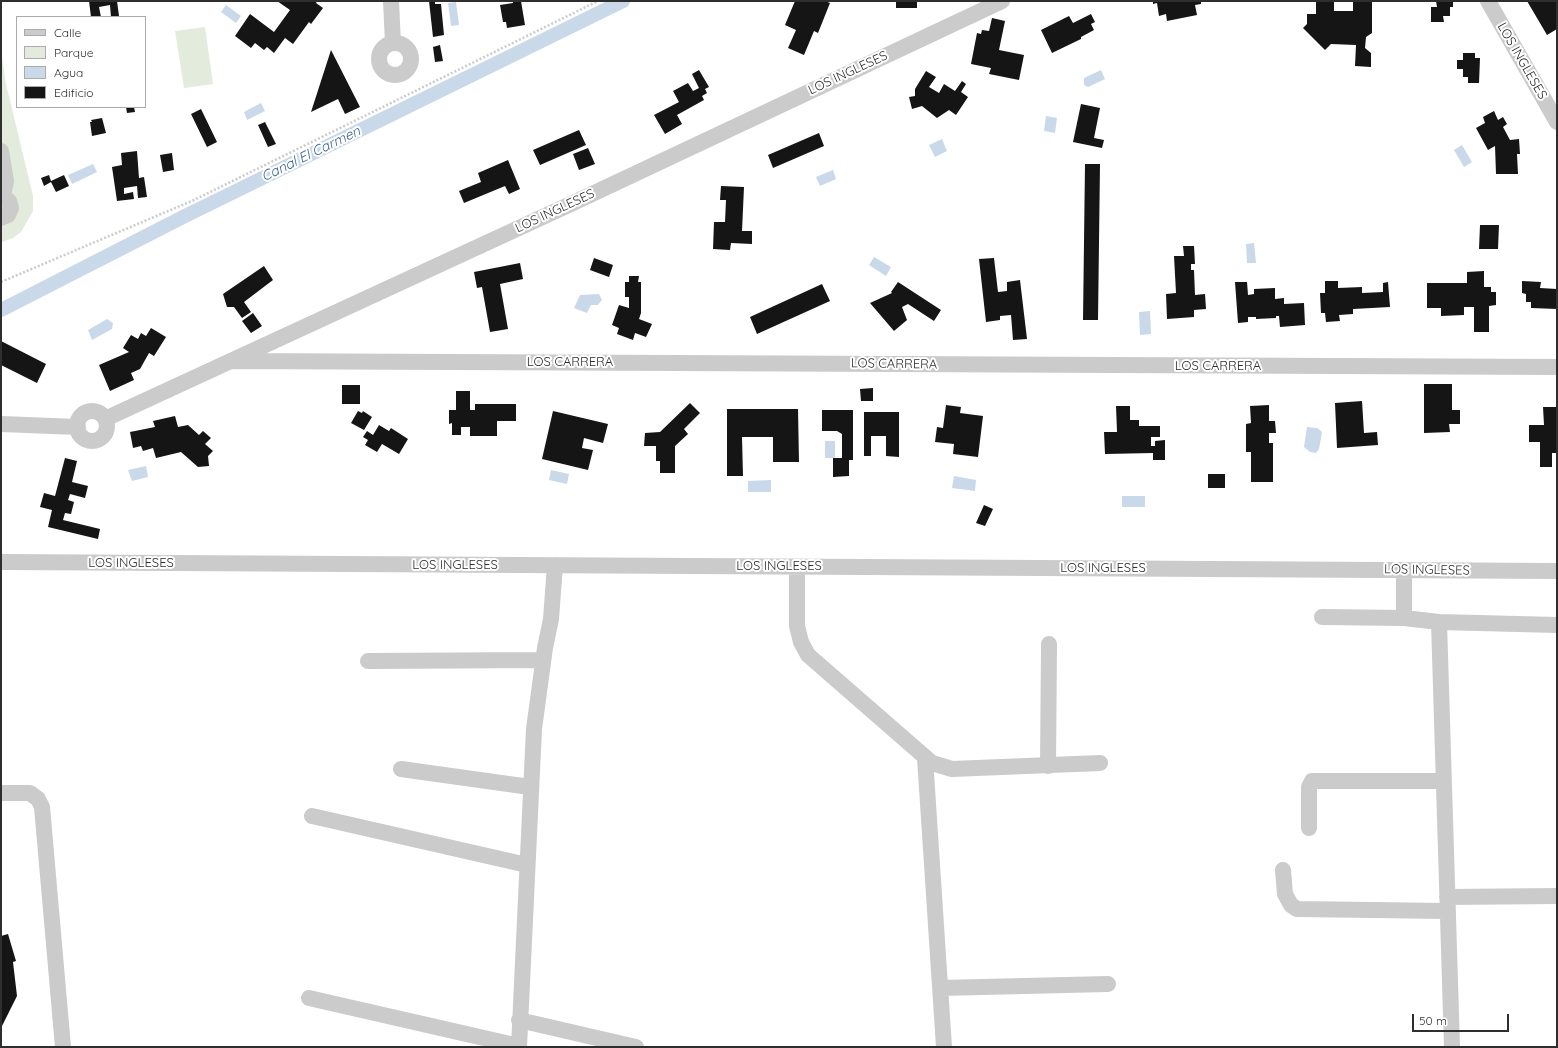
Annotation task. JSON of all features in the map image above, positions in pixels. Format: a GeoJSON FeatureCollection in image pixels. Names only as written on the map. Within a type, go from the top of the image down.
{"type":"FeatureCollection","features":[{"type":"Feature","properties":{"kind":"street"},"geometry":{"type":"LineString","coordinates":[[391,1],[393,43]]}},
{"type":"Feature","properties":{"kind":"street","name":"LOS INGLESES"},"geometry":{"type":"LineString","coordinates":[[105,419],[573,203],[1002,1]]}},
{"type":"Feature","properties":{"kind":"street","name":"LOS INGLESES"},"geometry":{"type":"LineString","coordinates":[[1488,1],[1557,122]]}},
{"type":"Feature","properties":{"kind":"street"},"geometry":{"type":"LineString","coordinates":[[1,151],[6,181],[2,196],[9,201],[11,208],[8,215],[1,218]]}},
{"type":"Feature","properties":{"kind":"street","name":"LOS CARRERA"},"geometry":{"type":"LineString","coordinates":[[231,361],[1557,367]]}},
{"type":"Feature","properties":{"kind":"street"},"geometry":{"type":"LineString","coordinates":[[90,411],[99,413],[105,419],[107,428],[105,433],[97,440],[92,440],[82,437],[78,427],[80,419],[90,411]]}},
{"type":"Feature","properties":{"kind":"street"},"geometry":{"type":"LineString","coordinates":[[1,424],[78,427]]}},
{"type":"Feature","properties":{"kind":"street","name":"LOS INGLESES"},"geometry":{"type":"LineString","coordinates":[[1,562],[1557,571]]}},
{"type":"Feature","properties":{"kind":"street"},"geometry":{"type":"LineString","coordinates":[[309,998],[519,1046],[519,1020],[528,865],[530,787],[534,729],[543,660],[551,619],[555,565]]}},
{"type":"Feature","properties":{"kind":"street"},"geometry":{"type":"LineString","coordinates":[[797,567],[797,626],[801,642],[808,655],[925,758],[939,766],[952,769],[1100,763]]}},
{"type":"Feature","properties":{"kind":"street"},"geometry":{"type":"LineString","coordinates":[[1404,570],[1404,618]]}},
{"type":"Feature","properties":{"kind":"street"},"geometry":{"type":"LineString","coordinates":[[1322,617],[1404,618],[1439,622],[1557,625]]}},
{"type":"Feature","properties":{"kind":"street"},"geometry":{"type":"LineString","coordinates":[[1439,622],[1452,1047]]}},
{"type":"Feature","properties":{"kind":"street"},"geometry":{"type":"LineString","coordinates":[[1048,766],[1049,644]]}},
{"type":"Feature","properties":{"kind":"street"},"geometry":{"type":"LineString","coordinates":[[368,661],[543,660]]}},
{"type":"Feature","properties":{"kind":"street"},"geometry":{"type":"LineString","coordinates":[[925,758],[944,1047]]}},
{"type":"Feature","properties":{"kind":"street"},"geometry":{"type":"LineString","coordinates":[[401,769],[530,787]]}},
{"type":"Feature","properties":{"kind":"street"},"geometry":{"type":"LineString","coordinates":[[1309,828],[1309,786],[1312,781],[1444,781]]}},
{"type":"Feature","properties":{"kind":"street"},"geometry":{"type":"LineString","coordinates":[[1,793],[30,793],[38,799],[42,807],[63,1047]]}},
{"type":"Feature","properties":{"kind":"street"},"geometry":{"type":"LineString","coordinates":[[312,816],[528,865]]}},
{"type":"Feature","properties":{"kind":"street"},"geometry":{"type":"LineString","coordinates":[[1283,870],[1285,894],[1291,905],[1297,909],[1447,904],[1557,896]]}},
{"type":"Feature","properties":{"kind":"street"},"geometry":{"type":"LineString","coordinates":[[940,988],[1108,984]]}},
{"type":"Feature","properties":{"kind":"street"},"geometry":{"type":"LineString","coordinates":[[519,1020],[636,1047]]}},
{"type":"Feature","properties":{"kind":"path"},"geometry":{"type":"LineString","coordinates":[[1,282],[194,200],[598,1]]}},
{"type":"Feature","properties":{"kind":"green space"},"geometry":{"type":"Polygon","coordinates":[[[205,27],[213,84],[184,88],[175,31],[205,27]]]}},
{"type":"Feature","properties":{"kind":"green space"},"geometry":{"type":"Polygon","coordinates":[[[1,51],[6,84],[33,196],[33,211],[21,232],[13,238],[2,242],[1,51]]]}},
{"type":"Feature","properties":{"kind":"water"},"geometry":{"type":"Polygon","coordinates":[[[456,2],[459,25],[451,26],[448,3],[456,2]]]}},
{"type":"Feature","properties":{"kind":"water"},"geometry":{"type":"Polygon","coordinates":[[[226,5],[241,16],[236,23],[221,12],[226,5]]]}},
{"type":"Feature","properties":{"kind":"water"},"geometry":{"type":"Polygon","coordinates":[[[1101,70],[1105,79],[1088,87],[1084,85],[1084,78],[1101,70]]]}},
{"type":"Feature","properties":{"kind":"water"},"geometry":{"type":"Polygon","coordinates":[[[261,103],[265,111],[247,120],[244,112],[261,103]]]}},
{"type":"Feature","properties":{"kind":"water"},"geometry":{"type":"Polygon","coordinates":[[[1046,116],[1057,118],[1055,133],[1044,131],[1046,116]]]}},
{"type":"Feature","properties":{"kind":"water"},"geometry":{"type":"Polygon","coordinates":[[[942,139],[947,151],[935,157],[929,145],[942,139]]]}},
{"type":"Feature","properties":{"kind":"water"},"geometry":{"type":"Polygon","coordinates":[[[1462,145],[1472,162],[1464,167],[1454,150],[1462,145]]]}},
{"type":"Feature","properties":{"kind":"water"},"geometry":{"type":"Polygon","coordinates":[[[93,164],[97,172],[72,184],[68,175],[93,164]]]}},
{"type":"Feature","properties":{"kind":"water"},"geometry":{"type":"Polygon","coordinates":[[[833,170],[836,179],[820,186],[816,177],[833,170]]]}},
{"type":"Feature","properties":{"kind":"water"},"geometry":{"type":"Polygon","coordinates":[[[1254,243],[1256,263],[1247,263],[1246,244],[1254,243]]]}},
{"type":"Feature","properties":{"kind":"water"},"geometry":{"type":"Polygon","coordinates":[[[874,257],[891,267],[886,276],[869,265],[874,257]]]}},
{"type":"Feature","properties":{"kind":"water"},"geometry":{"type":"Polygon","coordinates":[[[599,294],[602,300],[598,305],[591,305],[587,313],[574,308],[580,295],[599,294]]]}},
{"type":"Feature","properties":{"kind":"water"},"geometry":{"type":"Polygon","coordinates":[[[1150,311],[1151,334],[1140,335],[1139,312],[1150,311]]]}},
{"type":"Feature","properties":{"kind":"water"},"geometry":{"type":"Polygon","coordinates":[[[107,319],[113,323],[112,329],[92,340],[88,330],[107,319]]]}},
{"type":"Feature","properties":{"kind":"water"},"geometry":{"type":"Polygon","coordinates":[[[1307,427],[1317,428],[1322,432],[1319,449],[1316,453],[1310,452],[1304,447],[1307,427]]]}},
{"type":"Feature","properties":{"kind":"water"},"geometry":{"type":"Polygon","coordinates":[[[825,441],[835,441],[835,458],[825,458],[825,441]]]}},
{"type":"Feature","properties":{"kind":"water"},"geometry":{"type":"Polygon","coordinates":[[[146,466],[148,477],[132,481],[128,470],[146,466]]]}},
{"type":"Feature","properties":{"kind":"water"},"geometry":{"type":"Polygon","coordinates":[[[551,470],[569,474],[567,484],[549,480],[551,470]]]}},
{"type":"Feature","properties":{"kind":"water"},"geometry":{"type":"Polygon","coordinates":[[[954,476],[976,480],[975,491],[952,488],[954,476]]]}},
{"type":"Feature","properties":{"kind":"water"},"geometry":{"type":"Polygon","coordinates":[[[771,480],[771,492],[748,492],[748,481],[771,480]]]}},
{"type":"Feature","properties":{"kind":"water"},"geometry":{"type":"Polygon","coordinates":[[[1122,496],[1145,496],[1145,507],[1122,507],[1122,496]]]}},
{"type":"Feature","properties":{"kind":"building"},"geometry":{"type":"Polygon","coordinates":[[[89,1],[117,1],[119,16],[111,16],[110,5],[99,7],[101,16],[91,16],[89,1]]]}},
{"type":"Feature","properties":{"kind":"building"},"geometry":{"type":"Polygon","coordinates":[[[277,1],[317,1],[316,3],[323,8],[311,24],[309,22],[293,44],[285,38],[274,53],[267,47],[264,50],[255,43],[251,48],[235,36],[250,14],[274,32],[290,10],[277,1]]]}},
{"type":"Feature","properties":{"kind":"building"},"geometry":{"type":"Polygon","coordinates":[[[429,1],[435,1],[435,4],[441,4],[444,35],[433,37],[429,1]]]}},
{"type":"Feature","properties":{"kind":"building"},"geometry":{"type":"Polygon","coordinates":[[[513,1],[521,1],[525,25],[507,28],[506,22],[503,22],[500,5],[513,3],[513,1]]]}},
{"type":"Feature","properties":{"kind":"building"},"geometry":{"type":"Polygon","coordinates":[[[795,1],[825,1],[830,3],[818,33],[814,31],[804,55],[788,48],[796,30],[785,25],[795,1]]]}},
{"type":"Feature","properties":{"kind":"building"},"geometry":{"type":"Polygon","coordinates":[[[896,1],[917,1],[917,8],[896,8],[896,1]]]}},
{"type":"Feature","properties":{"kind":"building"},"geometry":{"type":"Polygon","coordinates":[[[1153,1],[1201,1],[1201,4],[1195,5],[1197,15],[1167,21],[1166,14],[1159,16],[1157,3],[1153,4],[1153,1]]]}},
{"type":"Feature","properties":{"kind":"building"},"geometry":{"type":"Polygon","coordinates":[[[1316,1],[1334,2],[1334,11],[1353,11],[1353,1],[1372,1],[1372,33],[1366,37],[1365,48],[1371,53],[1371,67],[1355,66],[1356,45],[1331,44],[1325,50],[1303,28],[1307,24],[1307,14],[1316,14],[1316,1]]]}},
{"type":"Feature","properties":{"kind":"building"},"geometry":{"type":"Polygon","coordinates":[[[1436,1],[1453,1],[1453,7],[1450,7],[1450,16],[1443,16],[1444,22],[1431,22],[1431,7],[1437,7],[1436,1]]]}},
{"type":"Feature","properties":{"kind":"building"},"geometry":{"type":"Polygon","coordinates":[[[1527,1],[1557,1],[1557,29],[1547,35],[1527,1]]]}},
{"type":"Feature","properties":{"kind":"building"},"geometry":{"type":"Polygon","coordinates":[[[1091,14],[1095,22],[1091,24],[1094,30],[1081,37],[1081,39],[1052,53],[1041,30],[1069,16],[1073,23],[1091,14]]]}},
{"type":"Feature","properties":{"kind":"building"},"geometry":{"type":"Polygon","coordinates":[[[992,18],[1005,21],[999,50],[1024,55],[1019,80],[989,74],[991,68],[971,64],[977,33],[981,34],[982,30],[989,31],[992,18]]]}},
{"type":"Feature","properties":{"kind":"building"},"geometry":{"type":"Polygon","coordinates":[[[440,45],[443,61],[435,62],[433,47],[440,45]]]}},
{"type":"Feature","properties":{"kind":"building"},"geometry":{"type":"Polygon","coordinates":[[[331,50],[360,107],[345,114],[338,99],[311,112],[331,50]]]}},
{"type":"Feature","properties":{"kind":"building"},"geometry":{"type":"Polygon","coordinates":[[[1463,53],[1475,53],[1475,58],[1480,58],[1479,83],[1468,83],[1468,77],[1463,77],[1463,69],[1457,69],[1457,60],[1463,60],[1463,53]]]}},
{"type":"Feature","properties":{"kind":"building"},"geometry":{"type":"Polygon","coordinates":[[[699,70],[709,87],[705,89],[707,93],[702,96],[704,100],[677,115],[682,124],[665,134],[654,115],[679,102],[673,91],[688,83],[693,91],[699,88],[692,74],[699,70]]]}},
{"type":"Feature","properties":{"kind":"building"},"geometry":{"type":"Polygon","coordinates":[[[926,71],[936,77],[929,87],[939,93],[944,84],[955,91],[962,81],[966,84],[961,92],[968,97],[956,115],[949,110],[937,118],[922,106],[912,109],[909,97],[915,96],[915,89],[926,71]]]}},
{"type":"Feature","properties":{"kind":"building"},"geometry":{"type":"Polygon","coordinates":[[[1081,104],[1100,108],[1094,138],[1104,140],[1102,148],[1073,142],[1081,104]]]}},
{"type":"Feature","properties":{"kind":"building"},"geometry":{"type":"Polygon","coordinates":[[[126,108],[134,108],[135,112],[127,113],[126,108]]]}},
{"type":"Feature","properties":{"kind":"building"},"geometry":{"type":"Polygon","coordinates":[[[201,109],[217,142],[207,147],[191,114],[201,109]]]}},
{"type":"Feature","properties":{"kind":"building"},"geometry":{"type":"Polygon","coordinates":[[[1494,111],[1498,120],[1503,117],[1507,124],[1503,127],[1510,140],[1519,139],[1520,154],[1517,154],[1518,174],[1496,174],[1495,146],[1488,150],[1476,128],[1485,123],[1483,117],[1494,111]]]}},
{"type":"Feature","properties":{"kind":"building"},"geometry":{"type":"Polygon","coordinates":[[[102,118],[106,133],[92,136],[91,120],[102,118]]]}},
{"type":"Feature","properties":{"kind":"building"},"geometry":{"type":"Polygon","coordinates":[[[265,122],[276,144],[268,147],[258,125],[265,122]]]}},
{"type":"Feature","properties":{"kind":"building"},"geometry":{"type":"Polygon","coordinates":[[[579,130],[586,145],[540,165],[533,150],[579,130]]]}},
{"type":"Feature","properties":{"kind":"building"},"geometry":{"type":"Polygon","coordinates":[[[819,133],[824,146],[773,168],[768,155],[819,133]]]}},
{"type":"Feature","properties":{"kind":"building"},"geometry":{"type":"Polygon","coordinates":[[[588,148],[595,164],[579,170],[573,154],[588,148]]]}},
{"type":"Feature","properties":{"kind":"building"},"geometry":{"type":"Polygon","coordinates":[[[137,151],[139,178],[144,177],[147,197],[138,198],[137,186],[124,188],[124,194],[133,192],[134,199],[117,201],[112,167],[122,165],[121,153],[137,151]]]}},
{"type":"Feature","properties":{"kind":"building"},"geometry":{"type":"Polygon","coordinates":[[[172,153],[174,170],[163,172],[160,155],[172,153]]]}},
{"type":"Feature","properties":{"kind":"building"},"geometry":{"type":"Polygon","coordinates":[[[508,160],[520,189],[509,194],[505,186],[464,203],[459,191],[481,182],[478,173],[508,160]]]}},
{"type":"Feature","properties":{"kind":"building"},"geometry":{"type":"Polygon","coordinates":[[[1085,164],[1100,164],[1098,320],[1083,320],[1085,164]]]}},
{"type":"Feature","properties":{"kind":"building"},"geometry":{"type":"Polygon","coordinates":[[[49,175],[51,181],[64,175],[69,186],[56,192],[51,182],[44,186],[41,178],[49,175]]]}},
{"type":"Feature","properties":{"kind":"building"},"geometry":{"type":"Polygon","coordinates":[[[721,186],[744,187],[742,231],[752,231],[752,244],[731,243],[730,250],[713,249],[714,222],[725,222],[726,200],[720,200],[721,186]]]}},
{"type":"Feature","properties":{"kind":"building"},"geometry":{"type":"Polygon","coordinates":[[[1480,225],[1499,225],[1498,249],[1479,249],[1480,225]]]}},
{"type":"Feature","properties":{"kind":"building"},"geometry":{"type":"Polygon","coordinates":[[[1183,246],[1194,246],[1195,264],[1191,264],[1191,270],[1194,270],[1195,295],[1205,294],[1206,309],[1194,310],[1194,317],[1167,319],[1166,294],[1176,293],[1174,256],[1184,256],[1183,246]]]}},
{"type":"Feature","properties":{"kind":"building"},"geometry":{"type":"Polygon","coordinates":[[[594,258],[613,265],[609,277],[590,270],[594,258]]]}},
{"type":"Feature","properties":{"kind":"building"},"geometry":{"type":"Polygon","coordinates":[[[994,258],[998,292],[1007,291],[1007,282],[1020,280],[1027,339],[1013,340],[1011,315],[1000,316],[1000,320],[986,322],[979,259],[994,258]]]}},
{"type":"Feature","properties":{"kind":"building"},"geometry":{"type":"Polygon","coordinates":[[[520,263],[523,279],[500,284],[508,329],[490,332],[482,287],[477,288],[474,272],[520,263]]]}},
{"type":"Feature","properties":{"kind":"building"},"geometry":{"type":"Polygon","coordinates":[[[264,266],[273,280],[244,302],[251,312],[242,318],[234,307],[227,307],[223,294],[264,266]]]}},
{"type":"Feature","properties":{"kind":"building"},"geometry":{"type":"Polygon","coordinates":[[[1484,271],[1484,287],[1491,287],[1491,292],[1496,292],[1496,305],[1489,306],[1489,332],[1474,332],[1474,307],[1464,307],[1464,315],[1441,316],[1441,308],[1427,308],[1427,283],[1467,283],[1467,272],[1484,271]]]}},
{"type":"Feature","properties":{"kind":"building"},"geometry":{"type":"Polygon","coordinates":[[[629,276],[639,276],[638,282],[641,282],[641,313],[639,319],[652,324],[646,337],[635,333],[633,340],[617,334],[619,328],[612,325],[619,305],[629,308],[629,297],[625,297],[625,282],[629,282],[629,276]]]}},
{"type":"Feature","properties":{"kind":"building"},"geometry":{"type":"Polygon","coordinates":[[[1325,281],[1338,281],[1338,288],[1362,287],[1362,293],[1383,292],[1383,283],[1388,282],[1390,307],[1353,309],[1353,314],[1339,315],[1340,321],[1326,322],[1325,313],[1321,313],[1320,293],[1325,293],[1325,281]]]}},
{"type":"Feature","properties":{"kind":"building"},"geometry":{"type":"Polygon","coordinates":[[[1522,281],[1541,282],[1540,288],[1557,289],[1557,309],[1531,308],[1531,302],[1526,302],[1526,294],[1522,293],[1522,281]]]}},
{"type":"Feature","properties":{"kind":"building"},"geometry":{"type":"Polygon","coordinates":[[[898,282],[941,310],[934,321],[908,304],[902,307],[907,320],[894,331],[870,303],[892,293],[891,292],[898,282]]]}},
{"type":"Feature","properties":{"kind":"building"},"geometry":{"type":"Polygon","coordinates":[[[1235,282],[1247,282],[1248,295],[1254,294],[1254,289],[1275,288],[1275,299],[1284,298],[1284,304],[1304,303],[1305,325],[1280,327],[1279,316],[1276,316],[1276,318],[1256,319],[1256,317],[1248,317],[1248,322],[1238,323],[1235,282]]]}},
{"type":"Feature","properties":{"kind":"building"},"geometry":{"type":"Polygon","coordinates":[[[822,284],[830,301],[757,334],[750,317],[822,284]]]}},
{"type":"Feature","properties":{"kind":"building"},"geometry":{"type":"Polygon","coordinates":[[[253,313],[262,326],[251,333],[242,321],[253,313]]]}},
{"type":"Feature","properties":{"kind":"building"},"geometry":{"type":"Polygon","coordinates":[[[151,328],[166,337],[154,356],[149,353],[140,369],[131,373],[134,380],[110,391],[99,365],[129,352],[123,348],[131,335],[138,339],[141,333],[146,336],[151,328]]]}},
{"type":"Feature","properties":{"kind":"building"},"geometry":{"type":"Polygon","coordinates":[[[1,341],[46,364],[37,383],[1,365],[1,341]]]}},
{"type":"Feature","properties":{"kind":"building"},"geometry":{"type":"Polygon","coordinates":[[[1424,384],[1452,384],[1452,410],[1460,410],[1460,424],[1449,424],[1450,432],[1424,433],[1424,384]]]}},
{"type":"Feature","properties":{"kind":"building"},"geometry":{"type":"Polygon","coordinates":[[[342,385],[360,385],[360,404],[342,404],[342,385]]]}},
{"type":"Feature","properties":{"kind":"building"},"geometry":{"type":"Polygon","coordinates":[[[873,388],[873,401],[861,401],[860,389],[873,388]]]}},
{"type":"Feature","properties":{"kind":"building"},"geometry":{"type":"Polygon","coordinates":[[[456,391],[470,391],[470,410],[475,410],[475,404],[516,404],[516,421],[497,421],[497,436],[470,436],[470,427],[461,427],[461,435],[452,435],[452,423],[449,424],[449,410],[456,410],[456,391]]]}},
{"type":"Feature","properties":{"kind":"building"},"geometry":{"type":"Polygon","coordinates":[[[1362,401],[1364,433],[1377,432],[1378,445],[1337,448],[1335,403],[1362,401]]]}},
{"type":"Feature","properties":{"kind":"building"},"geometry":{"type":"Polygon","coordinates":[[[690,403],[700,413],[684,429],[688,434],[675,446],[675,473],[660,473],[660,461],[656,461],[656,446],[644,446],[645,433],[660,432],[690,403]]]}},
{"type":"Feature","properties":{"kind":"building"},"geometry":{"type":"Polygon","coordinates":[[[946,405],[961,407],[960,413],[983,416],[978,457],[953,454],[954,444],[935,442],[937,427],[943,428],[946,405]]]}},
{"type":"Feature","properties":{"kind":"building"},"geometry":{"type":"Polygon","coordinates":[[[1269,405],[1269,421],[1275,421],[1276,433],[1269,433],[1269,443],[1273,443],[1273,482],[1251,482],[1251,452],[1246,452],[1246,424],[1251,423],[1250,406],[1269,405]]]}},
{"type":"Feature","properties":{"kind":"building"},"geometry":{"type":"Polygon","coordinates":[[[1116,406],[1130,406],[1130,420],[1139,420],[1139,426],[1160,426],[1160,437],[1151,437],[1151,446],[1155,446],[1155,441],[1165,440],[1165,460],[1153,460],[1153,453],[1105,454],[1104,432],[1117,432],[1116,406]]]}},
{"type":"Feature","properties":{"kind":"building"},"geometry":{"type":"Polygon","coordinates":[[[1543,407],[1557,407],[1557,453],[1552,453],[1552,467],[1540,467],[1540,442],[1529,442],[1529,425],[1544,425],[1543,407]]]}},
{"type":"Feature","properties":{"kind":"building"},"geometry":{"type":"Polygon","coordinates":[[[727,409],[798,409],[799,462],[773,462],[773,437],[742,437],[743,476],[727,476],[727,409]]]}},
{"type":"Feature","properties":{"kind":"building"},"geometry":{"type":"Polygon","coordinates":[[[822,410],[853,410],[853,460],[849,460],[849,476],[833,477],[833,458],[842,458],[842,434],[837,431],[822,431],[822,410]]]}},
{"type":"Feature","properties":{"kind":"building"},"geometry":{"type":"Polygon","coordinates":[[[358,411],[362,413],[363,411],[372,417],[364,430],[351,423],[358,411]]]}},
{"type":"Feature","properties":{"kind":"building"},"geometry":{"type":"Polygon","coordinates":[[[553,411],[608,424],[603,443],[584,438],[582,448],[593,450],[588,470],[542,459],[553,411]]]}},
{"type":"Feature","properties":{"kind":"building"},"geometry":{"type":"Polygon","coordinates":[[[864,412],[899,412],[899,457],[886,456],[886,436],[871,436],[871,456],[864,456],[864,412]]]}},
{"type":"Feature","properties":{"kind":"building"},"geometry":{"type":"Polygon","coordinates":[[[175,416],[178,427],[188,425],[199,435],[203,431],[211,438],[205,444],[213,451],[208,456],[209,466],[198,467],[181,452],[156,458],[153,448],[143,451],[141,446],[133,448],[130,432],[155,427],[153,421],[175,416]]]}},
{"type":"Feature","properties":{"kind":"building"},"geometry":{"type":"Polygon","coordinates":[[[379,425],[389,431],[391,428],[408,439],[399,454],[382,444],[377,452],[365,445],[368,440],[363,437],[367,431],[373,435],[379,425]]]}},
{"type":"Feature","properties":{"kind":"building"},"geometry":{"type":"Polygon","coordinates":[[[65,458],[77,461],[72,482],[88,486],[85,498],[70,494],[68,500],[74,502],[71,514],[65,513],[63,520],[100,529],[98,539],[48,527],[52,510],[40,507],[44,493],[55,496],[65,458]]]}},
{"type":"Feature","properties":{"kind":"building"},"geometry":{"type":"Polygon","coordinates":[[[1208,474],[1225,474],[1225,488],[1208,488],[1208,474]]]}},
{"type":"Feature","properties":{"kind":"building"},"geometry":{"type":"Polygon","coordinates":[[[984,505],[993,509],[985,526],[976,523],[984,505]]]}},
{"type":"Feature","properties":{"kind":"building"},"geometry":{"type":"Polygon","coordinates":[[[8,934],[16,961],[13,962],[17,996],[1,1028],[1,936],[8,934]]]}},
{"type":"Feature","properties":{"kind":"waterway","name":"Canal El Carmen"},"geometry":{"type":"LineString","coordinates":[[1,310],[185,216],[623,1]]}}]}
